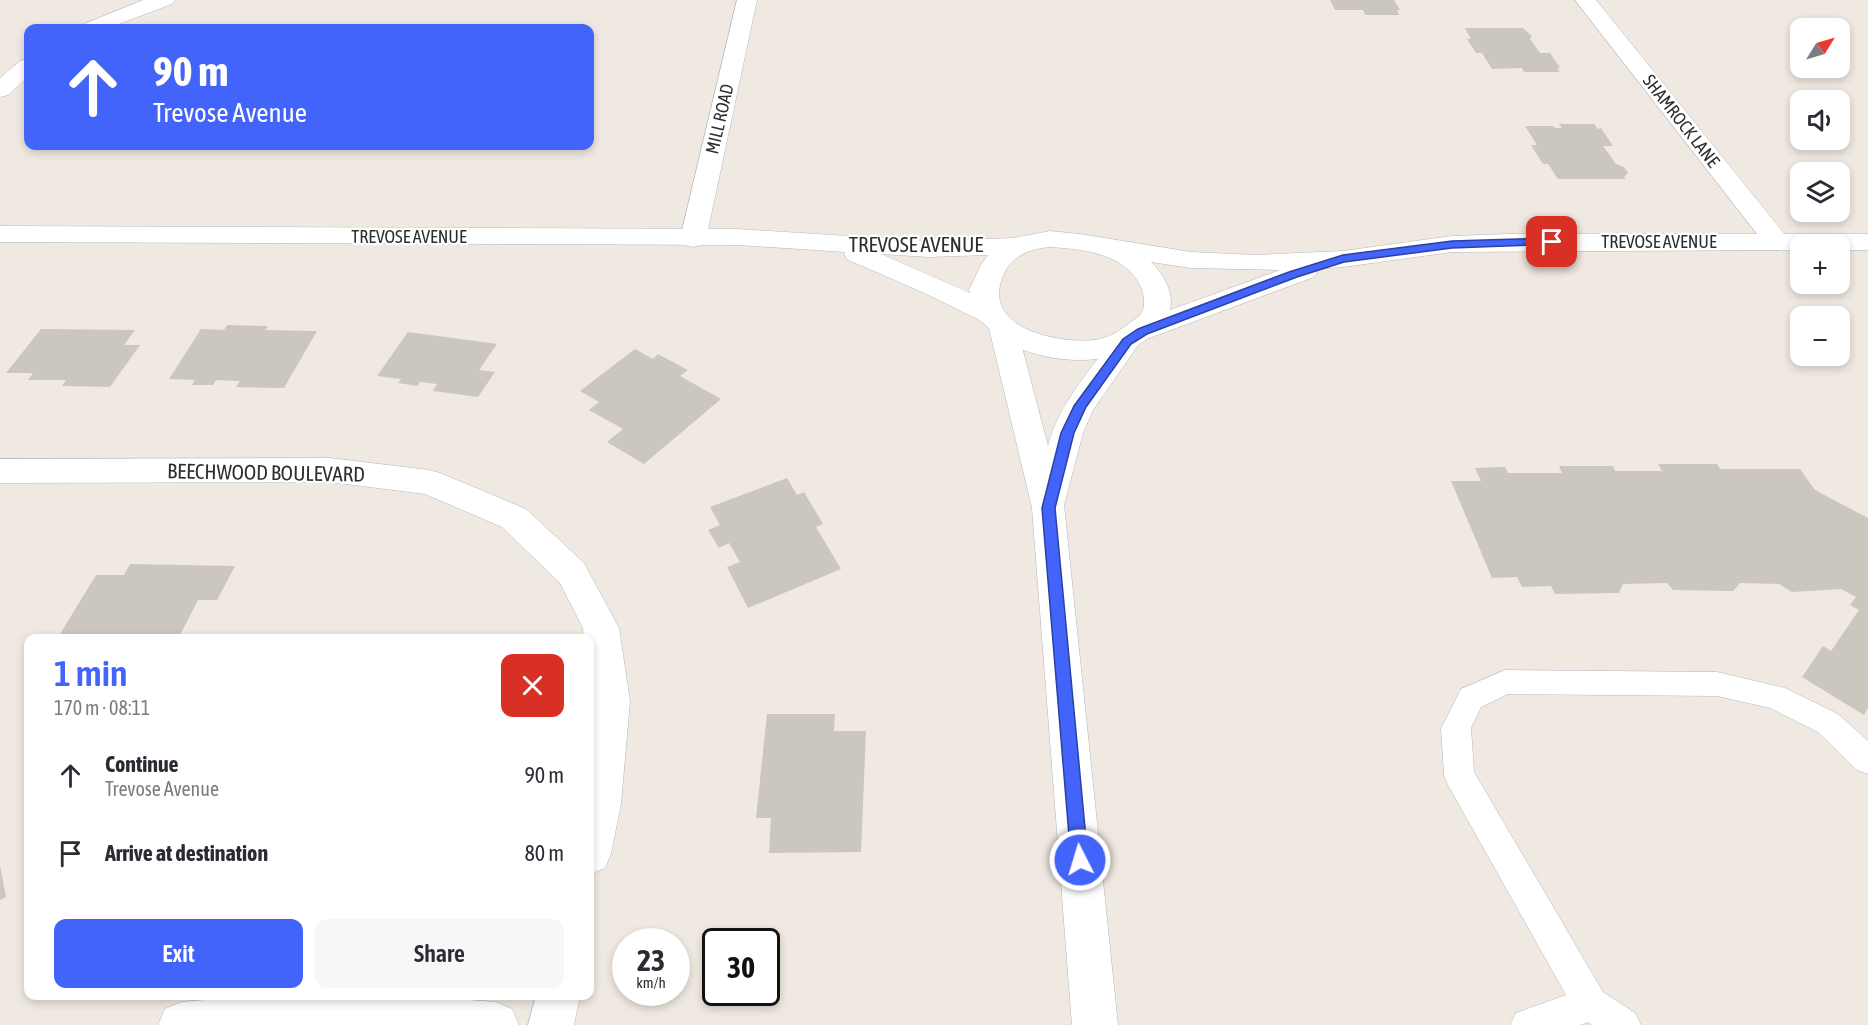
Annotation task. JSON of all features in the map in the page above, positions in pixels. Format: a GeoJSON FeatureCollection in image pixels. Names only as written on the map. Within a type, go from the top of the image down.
{"type":"FeatureCollection","features":[{"type":"Feature","properties":{"kind":"street"},"geometry":{"type":"LineString","coordinates":[[101,24],[165,0]]}},
{"type":"Feature","properties":{"kind":"street","name":"MILL ROAD"},"geometry":{"type":"LineString","coordinates":[[693,239],[747,0]]}},
{"type":"Feature","properties":{"kind":"street","name":"SHAMROCK LANE"},"geometry":{"type":"LineString","coordinates":[[1586,0],[1777,242]]}},
{"type":"Feature","properties":{"kind":"street"},"geometry":{"type":"LineString","coordinates":[[0,90],[24,69]]}},
{"type":"Feature","properties":{"kind":"street","name":"TREVOSE AVENUE"},"geometry":{"type":"LineString","coordinates":[[0,234],[693,239],[737,237],[817,244],[929,249],[1015,246]]}},
{"type":"Feature","properties":{"kind":"street"},"geometry":{"type":"LineString","coordinates":[[1048,508],[1067,433],[1084,399],[1135,336],[1153,319],[1158,305],[1157,291],[1151,278],[1140,265],[1108,247],[1088,242],[1050,239],[1032,240],[1015,246],[1001,257],[987,274],[983,287],[984,301],[997,321],[1048,508],[1095,1025]]}},
{"type":"Feature","properties":{"kind":"street","name":"TREVOSE AVENUE"},"geometry":{"type":"LineString","coordinates":[[1108,247],[1160,256],[1222,262],[1343,259],[1452,244],[1508,242],[1868,242]]}},
{"type":"Feature","properties":{"kind":"street","name":"TREVOSE AVENUE"},"geometry":{"type":"LineString","coordinates":[[817,244],[854,253],[888,266],[997,321]]}},
{"type":"Feature","properties":{"kind":"street","name":"TREVOSE AVENUE"},"geometry":{"type":"LineString","coordinates":[[1135,336],[1293,274],[1343,259]]}},
{"type":"Feature","properties":{"kind":"street"},"geometry":{"type":"LineString","coordinates":[[997,321],[1030,342],[1063,351],[1107,348],[1135,336]]}},
{"type":"Feature","properties":{"kind":"street","name":"BEECHWOOD BOULEVARD"},"geometry":{"type":"LineString","coordinates":[[0,471],[330,470],[429,482],[514,518],[572,573],[601,628],[611,701],[601,804],[594,836]]}},
{"type":"Feature","properties":{"kind":"street"},"geometry":{"type":"LineString","coordinates":[[551,1025],[557,1000]]}},
{"type":"Feature","properties":{"kind":"street"},"geometry":{"type":"LineString","coordinates":[[181,1025],[331,1012],[496,1025]]}},
{"type":"Feature","properties":{"kind":"lane"},"geometry":{"type":"LineString","coordinates":[[1623,1025],[1591,1004],[1459,775],[1456,728],[1472,698],[1505,682],[1718,684],[1775,697],[1828,723],[1868,760]]}},
{"type":"Feature","properties":{"kind":"lane"},"geometry":{"type":"LineString","coordinates":[[1528,1025],[1591,1004]]}},
{"type":"Feature","properties":{"kind":"building"},"geometry":{"type":"Polygon","coordinates":[[[1330,0],[1394,0],[1400,10],[1397,10],[1399,15],[1365,15],[1363,10],[1335,10],[1330,0]]]}},
{"type":"Feature","properties":{"kind":"building"},"geometry":{"type":"Polygon","coordinates":[[[1465,28],[1523,28],[1532,36],[1530,39],[1540,53],[1550,53],[1560,68],[1557,69],[1560,72],[1524,72],[1522,68],[1492,69],[1482,53],[1476,53],[1467,39],[1471,39],[1465,28]]]}},
{"type":"Feature","properties":{"kind":"building"},"geometry":{"type":"Polygon","coordinates":[[[1559,124],[1594,124],[1598,129],[1601,128],[1613,146],[1603,146],[1616,164],[1624,167],[1628,173],[1624,177],[1626,179],[1558,179],[1548,164],[1543,164],[1531,145],[1537,145],[1525,126],[1562,128],[1559,124]]]}},
{"type":"Feature","properties":{"kind":"building"},"geometry":{"type":"Polygon","coordinates":[[[227,325],[268,326],[265,330],[317,331],[284,388],[236,387],[240,381],[216,380],[213,385],[192,385],[195,380],[169,379],[201,329],[224,330],[227,325]]]}},
{"type":"Feature","properties":{"kind":"building"},"geometry":{"type":"Polygon","coordinates":[[[41,329],[135,330],[124,345],[140,345],[110,387],[62,386],[66,380],[28,380],[33,373],[6,373],[41,329]]]}},
{"type":"Feature","properties":{"kind":"building"},"geometry":{"type":"Polygon","coordinates":[[[408,332],[497,344],[479,370],[495,372],[478,397],[433,391],[437,384],[420,382],[417,386],[398,383],[401,379],[377,376],[408,332]]]}},
{"type":"Feature","properties":{"kind":"building"},"geometry":{"type":"Polygon","coordinates":[[[635,349],[653,359],[658,354],[688,370],[680,376],[721,399],[644,464],[607,442],[623,429],[589,410],[599,402],[580,391],[635,349]]]}},
{"type":"Feature","properties":{"kind":"building"},"geometry":{"type":"Polygon","coordinates":[[[1658,464],[1717,464],[1720,469],[1800,469],[1815,490],[1868,518],[1868,708],[1864,715],[1802,677],[1823,646],[1831,651],[1859,610],[1850,605],[1856,597],[1841,589],[1792,592],[1779,584],[1740,583],[1733,591],[1673,590],[1667,583],[1623,584],[1619,593],[1555,594],[1551,586],[1522,587],[1517,577],[1492,578],[1451,481],[1481,481],[1475,468],[1505,467],[1508,473],[1562,473],[1559,466],[1613,466],[1615,471],[1662,471],[1658,464]]]}},
{"type":"Feature","properties":{"kind":"building"},"geometry":{"type":"Polygon","coordinates":[[[787,478],[797,495],[804,492],[823,524],[816,527],[841,569],[748,608],[727,567],[740,562],[729,543],[719,548],[708,530],[720,525],[710,507],[787,478]]]}},
{"type":"Feature","properties":{"kind":"building"},"geometry":{"type":"Polygon","coordinates":[[[130,564],[235,566],[217,600],[198,600],[181,634],[60,634],[96,575],[124,575],[130,564]]]}},
{"type":"Feature","properties":{"kind":"building"},"geometry":{"type":"Polygon","coordinates":[[[767,714],[835,714],[834,731],[866,731],[861,852],[769,853],[771,818],[756,818],[767,714]]]}},
{"type":"Feature","properties":{"kind":"building"},"geometry":{"type":"Polygon","coordinates":[[[0,865],[6,897],[0,900],[0,865]]]}},
{"type":"Feature","properties":{"kind":"route"},"geometry":{"type":"LineString","coordinates":[[1080,860],[1048,508],[1067,433],[1080,406],[1105,369],[1127,341],[1142,331],[1293,274],[1343,259],[1452,244],[1552,242]]}}]}
